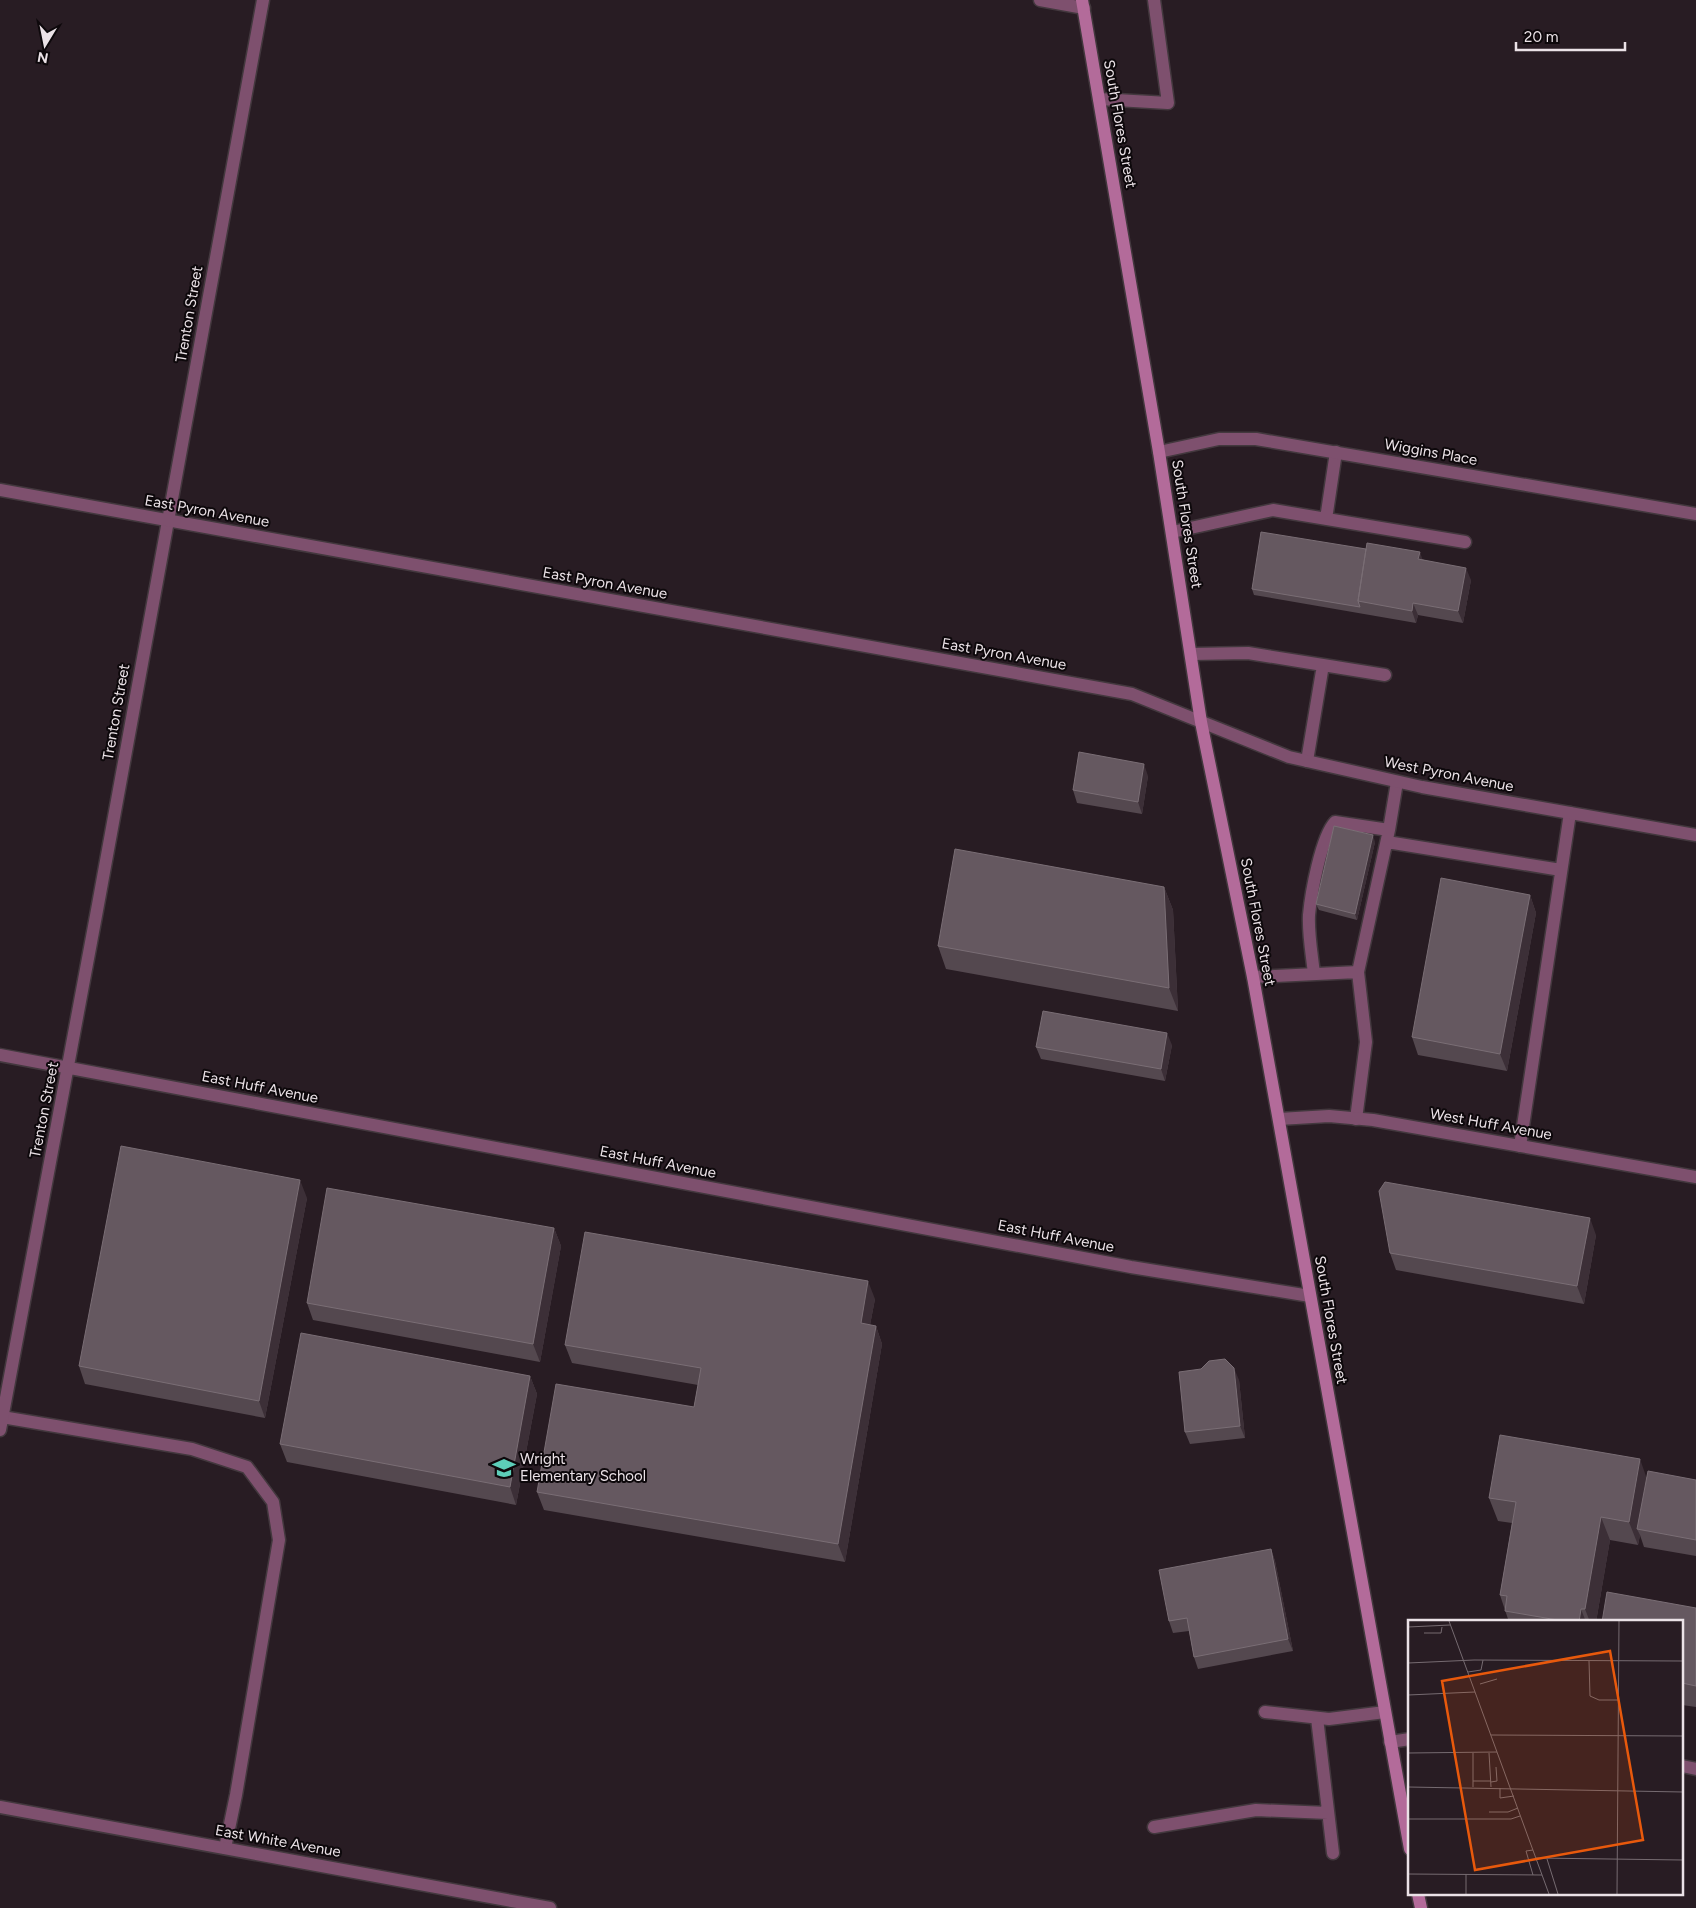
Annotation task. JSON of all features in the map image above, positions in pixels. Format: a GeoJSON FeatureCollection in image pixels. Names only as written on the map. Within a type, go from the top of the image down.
{"type":"FeatureCollection","features":[{"type":"Feature","properties":{"kind":"main road","name":"South Flores Street"},"geometry":{"type":"LineString","coordinates":[[1083,4],[1159,452],[1192,654],[1201,722],[1253,978],[1408,1838]]}},
{"type":"Feature","properties":{"kind":"street","name":"Trenton Street"},"geometry":{"type":"LineString","coordinates":[[1,1423],[69,1068],[263,0]]}},
{"type":"Feature","properties":{"kind":"street"},"geometry":{"type":"LineString","coordinates":[[1040,0],[1083,4]]}},
{"type":"Feature","properties":{"kind":"street"},"geometry":{"type":"LineString","coordinates":[[1099,99],[1168,103],[1154,0]]}},
{"type":"Feature","properties":{"kind":"street","name":"Wiggins Place"},"geometry":{"type":"LineString","coordinates":[[1159,452],[1219,439],[1256,439],[1696,514]]}},
{"type":"Feature","properties":{"kind":"street"},"geometry":{"type":"LineString","coordinates":[[1326,518],[1336,452]]}},
{"type":"Feature","properties":{"kind":"street","name":"East Pyron Avenue"},"geometry":{"type":"LineString","coordinates":[[0,490],[1132,694],[1201,722]]}},
{"type":"Feature","properties":{"kind":"street"},"geometry":{"type":"LineString","coordinates":[[1172,532],[1274,510],[1465,542]]}},
{"type":"Feature","properties":{"kind":"street"},"geometry":{"type":"LineString","coordinates":[[1192,654],[1248,653],[1384,675]]}},
{"type":"Feature","properties":{"kind":"street"},"geometry":{"type":"LineString","coordinates":[[1307,761],[1323,665]]}},
{"type":"Feature","properties":{"kind":"street","name":"West Pyron Avenue"},"geometry":{"type":"LineString","coordinates":[[1201,722],[1289,757],[1398,782],[1696,835]]}},
{"type":"Feature","properties":{"kind":"street"},"geometry":{"type":"LineString","coordinates":[[1356,1119],[1366,1042],[1358,972],[1398,782]]}},
{"type":"Feature","properties":{"kind":"street"},"geometry":{"type":"LineString","coordinates":[[1520,1146],[1570,813]]}},
{"type":"Feature","properties":{"kind":"street"},"geometry":{"type":"LineString","coordinates":[[1314,974],[1309,916],[1321,849],[1328,829],[1335,822],[1388,836],[1561,870]]}},
{"type":"Feature","properties":{"kind":"street"},"geometry":{"type":"LineString","coordinates":[[1253,978],[1358,972]]}},
{"type":"Feature","properties":{"kind":"street","name":"East Huff Avenue"},"geometry":{"type":"LineString","coordinates":[[0,1055],[1131,1267],[1310,1296]]}},
{"type":"Feature","properties":{"kind":"street","name":"West Huff Avenue"},"geometry":{"type":"LineString","coordinates":[[1279,1119],[1329,1116],[1373,1120],[1696,1177]]}},
{"type":"Feature","properties":{"kind":"street"},"geometry":{"type":"LineString","coordinates":[[1,1423],[192,1449],[247,1468],[273,1502],[279,1540],[236,1795],[225,1848]]}},
{"type":"Feature","properties":{"kind":"street"},"geometry":{"type":"LineString","coordinates":[[1265,1712],[1329,1719],[1385,1712]]}},
{"type":"Feature","properties":{"kind":"street"},"geometry":{"type":"LineString","coordinates":[[1317,1718],[1333,1853]]}},
{"type":"Feature","properties":{"kind":"street"},"geometry":{"type":"LineString","coordinates":[[1390,1742],[1408,1739]]}},
{"type":"Feature","properties":{"kind":"street","name":"East White Avenue"},"geometry":{"type":"LineString","coordinates":[[0,1806],[550,1908]]}},
{"type":"Feature","properties":{"kind":"street"},"geometry":{"type":"LineString","coordinates":[[1154,1827],[1256,1810],[1328,1813]]}},
{"type":"Feature","properties":{"kind":"building"},"geometry":{"type":"Polygon","coordinates":[[[1261,532],[1366,549],[1358,601],[1360,607],[1252,589],[1261,532]]]}},
{"type":"Feature","properties":{"kind":"building"},"geometry":{"type":"Polygon","coordinates":[[[1367,543],[1420,552],[1418,559],[1466,568],[1458,611],[1413,603],[1412,611],[1358,601],[1367,543]]]}},
{"type":"Feature","properties":{"kind":"building"},"geometry":{"type":"Polygon","coordinates":[[[1079,752],[1144,764],[1138,802],[1073,790],[1079,752]]]}},
{"type":"Feature","properties":{"kind":"building"},"geometry":{"type":"Polygon","coordinates":[[[1334,826],[1373,835],[1355,914],[1316,904],[1334,826]]]}},
{"type":"Feature","properties":{"kind":"building"},"geometry":{"type":"Polygon","coordinates":[[[955,849],[1164,887],[1169,988],[938,946],[955,849]]]}},
{"type":"Feature","properties":{"kind":"building"},"geometry":{"type":"Polygon","coordinates":[[[1441,878],[1530,895],[1500,1054],[1412,1037],[1441,878]]]}},
{"type":"Feature","properties":{"kind":"building"},"geometry":{"type":"Polygon","coordinates":[[[1043,1011],[1167,1033],[1161,1069],[1036,1047],[1043,1011]]]}},
{"type":"Feature","properties":{"kind":"building"},"geometry":{"type":"Polygon","coordinates":[[[121,1146],[300,1180],[259,1401],[79,1366],[121,1146]]]}},
{"type":"Feature","properties":{"kind":"building"},"geometry":{"type":"Polygon","coordinates":[[[1385,1182],[1590,1218],[1577,1286],[1390,1253],[1379,1191],[1385,1182]]]}},
{"type":"Feature","properties":{"kind":"building"},"geometry":{"type":"Polygon","coordinates":[[[327,1188],[554,1228],[533,1344],[307,1303],[327,1188]]]}},
{"type":"Feature","properties":{"kind":"building"},"geometry":{"type":"Polygon","coordinates":[[[585,1232],[868,1281],[861,1323],[876,1326],[838,1544],[537,1492],[556,1384],[694,1407],[701,1368],[565,1345],[585,1232]]]}},
{"type":"Feature","properties":{"kind":"building"},"geometry":{"type":"Polygon","coordinates":[[[301,1333],[530,1376],[510,1487],[280,1444],[301,1333]]]}},
{"type":"Feature","properties":{"kind":"building"},"geometry":{"type":"Polygon","coordinates":[[[1225,1359],[1234,1368],[1240,1426],[1185,1432],[1179,1372],[1201,1369],[1209,1361],[1225,1359]]]}},
{"type":"Feature","properties":{"kind":"building"},"geometry":{"type":"Polygon","coordinates":[[[1500,1435],[1640,1459],[1629,1522],[1601,1517],[1585,1609],[1581,1609],[1579,1620],[1557,1620],[1505,1611],[1507,1596],[1500,1595],[1516,1502],[1489,1498],[1500,1435]]]}},
{"type":"Feature","properties":{"kind":"building"},"geometry":{"type":"Polygon","coordinates":[[[1648,1471],[1696,1480],[1696,1540],[1637,1529],[1648,1471]]]}},
{"type":"Feature","properties":{"kind":"building"},"geometry":{"type":"Polygon","coordinates":[[[1271,1549],[1288,1639],[1194,1657],[1187,1618],[1169,1621],[1159,1570],[1271,1549]]]}},
{"type":"Feature","properties":{"kind":"building"},"geometry":{"type":"Polygon","coordinates":[[[1607,1592],[1696,1608],[1696,1686],[1684,1683],[1684,1620],[1602,1620],[1607,1592]]]}},
{"type":"Feature","properties":{"kind":"place","name":"Wright Elementary School"},"geometry":{"type":"Point","coordinates":[504,1468]}}]}
